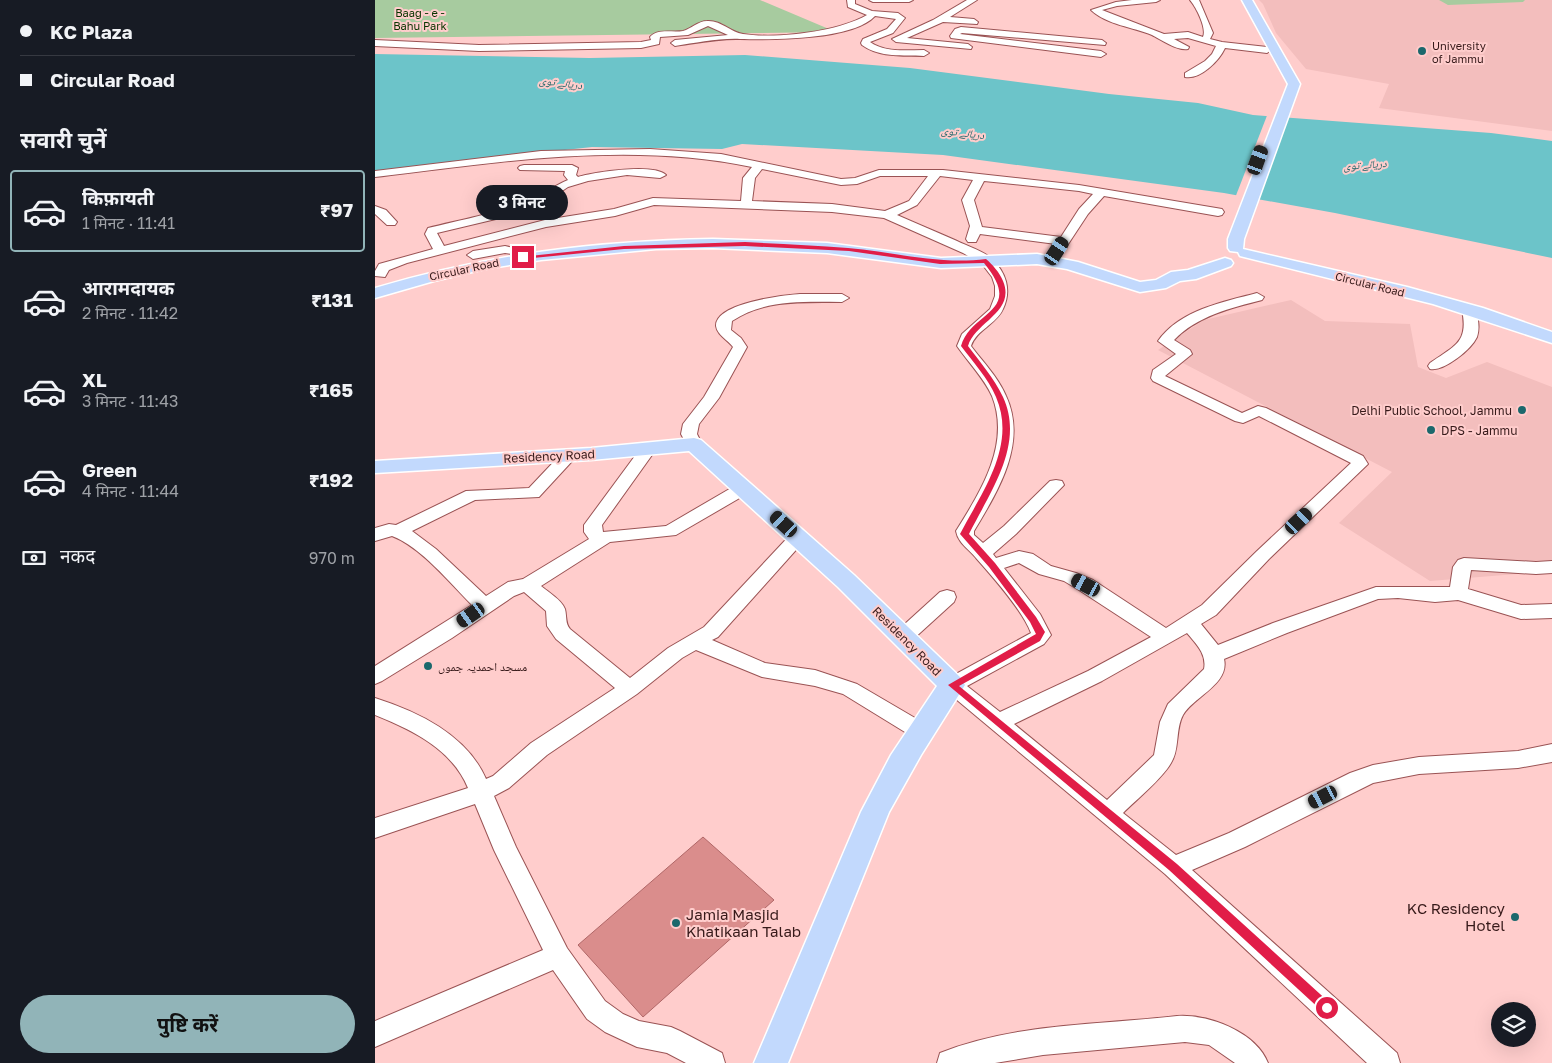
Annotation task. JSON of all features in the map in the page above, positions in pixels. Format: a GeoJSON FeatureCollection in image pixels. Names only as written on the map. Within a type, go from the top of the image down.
{"type":"FeatureCollection","features":[{"type":"Feature","properties":{"kind":"main road"},"geometry":{"type":"LineString","coordinates":[[1240,0],[1288,89]]}},
{"type":"Feature","properties":{"kind":"main road"},"geometry":{"type":"LineString","coordinates":[[1229,251],[1288,89],[1294,84],[1247,0]]}},
{"type":"Feature","properties":{"kind":"main road","name":"Circular Road"},"geometry":{"type":"LineString","coordinates":[[375,293],[443,273],[523,257],[624,247],[745,244],[849,250],[940,262],[970,263],[1019,259],[1051,261],[1129,285],[1140,286],[1160,284],[1177,276],[1191,275],[1229,251],[1311,274],[1327,273],[1469,310],[1552,338]]}},
{"type":"Feature","properties":{"kind":"main road","name":"Circular Road"},"geometry":{"type":"LineString","coordinates":[[1494,318],[1510,327],[1552,342]]}},
{"type":"Feature","properties":{"kind":"main road","name":"Residency Road"},"geometry":{"type":"LineString","coordinates":[[375,467],[569,455],[694,444],[798,537],[952,685]]}},
{"type":"Feature","properties":{"kind":"main road"},"geometry":{"type":"LineString","coordinates":[[771,1063],[885,790],[920,731],[952,685]]}},
{"type":"Feature","properties":{"kind":"street"},"geometry":{"type":"LineString","coordinates":[[851,0],[852,7],[871,13],[895,15],[901,18],[887,33],[865,43],[873,49],[879,51],[924,53]]}},
{"type":"Feature","properties":{"kind":"street"},"geometry":{"type":"LineString","coordinates":[[873,0],[909,0]]}},
{"type":"Feature","properties":{"kind":"street"},"geometry":{"type":"LineString","coordinates":[[873,49],[939,20],[973,0]]}},
{"type":"Feature","properties":{"kind":"street"},"geometry":{"type":"LineString","coordinates":[[1156,0],[1127,2],[1095,10],[1106,17],[1164,37],[1185,47]]}},
{"type":"Feature","properties":{"kind":"street"},"geometry":{"type":"LineString","coordinates":[[1188,75],[1211,61],[1219,51],[1212,43],[1198,3],[1194,0]]}},
{"type":"Feature","properties":{"kind":"street"},"geometry":{"type":"LineString","coordinates":[[1091,2],[1103,7]]}},
{"type":"Feature","properties":{"kind":"street"},"geometry":{"type":"LineString","coordinates":[[375,43],[479,48],[641,45],[735,37],[778,37],[823,31],[865,20],[871,16],[871,13]]}},
{"type":"Feature","properties":{"kind":"street"},"geometry":{"type":"LineString","coordinates":[[939,20],[989,28],[985,32]]}},
{"type":"Feature","properties":{"kind":"street"},"geometry":{"type":"LineString","coordinates":[[939,20],[1092,33]]}},
{"type":"Feature","properties":{"kind":"street"},"geometry":{"type":"LineString","coordinates":[[653,44],[656,42],[654,37],[657,35],[685,33],[706,23],[715,24],[735,37]]}},
{"type":"Feature","properties":{"kind":"street"},"geometry":{"type":"LineString","coordinates":[[1101,54],[954,36],[959,30],[1102,43]]}},
{"type":"Feature","properties":{"kind":"street"},"geometry":{"type":"LineString","coordinates":[[1164,37],[1185,34],[1212,43],[1233,44],[1247,48],[1267,50]]}},
{"type":"Feature","properties":{"kind":"street"},"geometry":{"type":"LineString","coordinates":[[896,39],[1078,61]]}},
{"type":"Feature","properties":{"kind":"street"},"geometry":{"type":"LineString","coordinates":[[377,275],[389,265],[439,251],[555,222],[624,210],[656,189],[671,153]]}},
{"type":"Feature","properties":{"kind":"street"},"geometry":{"type":"LineString","coordinates":[[375,174],[541,154],[671,153],[721,157],[758,166],[804,173],[837,195],[967,250],[986,261],[998,277],[1002,286],[1002,296],[996,311],[967,337],[964,346],[999,396],[1005,412],[1006,446],[1001,463],[965,531],[965,537],[987,559],[1033,620],[1041,635],[1037,639],[952,685]]}},
{"type":"Feature","properties":{"kind":"street"},"geometry":{"type":"LineString","coordinates":[[746,204],[749,178],[758,166]]}},
{"type":"Feature","properties":{"kind":"street"},"geometry":{"type":"LineString","coordinates":[[525,168],[572,168],[570,175],[575,181]]}},
{"type":"Feature","properties":{"kind":"street"},"geometry":{"type":"LineString","coordinates":[[439,251],[431,234],[432,231],[496,215],[539,200],[575,181],[621,172],[656,189],[746,204],[837,195],[857,181],[879,173],[937,173],[1101,192],[1218,212]]}},
{"type":"Feature","properties":{"kind":"street"},"geometry":{"type":"LineString","coordinates":[[887,215],[913,203],[937,173]]}},
{"type":"Feature","properties":{"kind":"street"},"geometry":{"type":"LineString","coordinates":[[967,250],[976,230],[975,219],[968,202],[980,177]]}},
{"type":"Feature","properties":{"kind":"street"},"geometry":{"type":"LineString","coordinates":[[1051,261],[1086,207],[1101,192]]}},
{"type":"Feature","properties":{"kind":"street"},"geometry":{"type":"LineString","coordinates":[[375,210],[382,213],[391,222]]}},
{"type":"Feature","properties":{"kind":"street"},"geometry":{"type":"LineString","coordinates":[[976,230],[1064,241]]}},
{"type":"Feature","properties":{"kind":"street"},"geometry":{"type":"LineString","coordinates":[[377,275],[502,250],[519,251],[523,254],[523,257]]}},
{"type":"Feature","properties":{"kind":"street"},"geometry":{"type":"LineString","coordinates":[[999,722],[1095,676],[1166,637],[1209,610],[1263,555],[1360,464],[1357,459],[1261,411],[1256,411],[1247,418],[1240,418],[1159,378],[1158,373],[1185,354],[1165,341],[1182,325],[1218,307],[1257,297]]}},
{"type":"Feature","properties":{"kind":"street"},"geometry":{"type":"LineString","coordinates":[[694,444],[689,434],[691,424],[707,405],[740,347],[739,342],[727,333],[723,327],[727,317],[747,306],[767,300],[842,298]]}},
{"type":"Feature","properties":{"kind":"street"},"geometry":{"type":"LineString","coordinates":[[1435,366],[1470,339],[1473,328],[1469,310]]}},
{"type":"Feature","properties":{"kind":"street"},"geometry":{"type":"LineString","coordinates":[[599,540],[593,532],[593,525],[649,448]]}},
{"type":"Feature","properties":{"kind":"street"},"geometry":{"type":"LineString","coordinates":[[398,531],[472,495],[533,493],[569,455]]}},
{"type":"Feature","properties":{"kind":"street"},"geometry":{"type":"LineString","coordinates":[[987,559],[1010,530],[1055,485]]}},
{"type":"Feature","properties":{"kind":"street"},"geometry":{"type":"LineString","coordinates":[[375,676],[515,587],[528,585],[599,540],[606,537],[670,531],[744,488]]}},
{"type":"Feature","properties":{"kind":"street"},"geometry":{"type":"LineString","coordinates":[[375,535],[388,530],[398,531],[424,550],[484,606]]}},
{"type":"Feature","properties":{"kind":"street"},"geometry":{"type":"LineString","coordinates":[[375,828],[480,793],[501,782],[539,749],[630,690],[675,653],[719,624],[798,537]]}},
{"type":"Feature","properties":{"kind":"street"},"geometry":{"type":"LineString","coordinates":[[987,559],[1027,558],[1045,570],[1070,577],[1086,585],[1166,637]]}},
{"type":"Feature","properties":{"kind":"street"},"geometry":{"type":"LineString","coordinates":[[1458,593],[1461,567],[1464,564],[1536,568],[1552,567]]}},
{"type":"Feature","properties":{"kind":"street"},"geometry":{"type":"LineString","coordinates":[[528,585],[555,608],[557,626],[563,634],[630,690]]}},
{"type":"Feature","properties":{"kind":"street"},"geometry":{"type":"LineString","coordinates":[[1214,655],[1280,628],[1376,594],[1398,592],[1458,593],[1521,612],[1534,614],[1552,611]]}},
{"type":"Feature","properties":{"kind":"street"},"geometry":{"type":"LineString","coordinates":[[903,637],[947,596]]}},
{"type":"Feature","properties":{"kind":"street"},"geometry":{"type":"LineString","coordinates":[[1108,814],[1163,759],[1171,719],[1184,699],[1213,674],[1216,666],[1214,655],[1190,623]]}},
{"type":"Feature","properties":{"kind":"street"},"geometry":{"type":"LineString","coordinates":[[695,641],[762,670],[833,682],[850,689],[920,731]]}},
{"type":"Feature","properties":{"kind":"street","name":"Residency Road"},"geometry":{"type":"LineString","coordinates":[[952,685],[1173,867],[1382,1062]]}},
{"type":"Feature","properties":{"kind":"street"},"geometry":{"type":"LineString","coordinates":[[375,706],[415,722],[455,751],[472,771],[480,793],[558,956],[596,1010],[614,1023],[637,1034],[671,1040],[712,1063]]}},
{"type":"Feature","properties":{"kind":"street"},"geometry":{"type":"LineString","coordinates":[[1173,867],[1237,840],[1377,772],[1433,763],[1524,759],[1552,753]]}},
{"type":"Feature","properties":{"kind":"street"},"geometry":{"type":"LineString","coordinates":[[375,1034],[558,956]]}},
{"type":"Feature","properties":{"kind":"street"},"geometry":{"type":"LineString","coordinates":[[951,1063],[1000,1048],[1039,1042],[1149,1034],[1177,1029],[1201,1030],[1225,1038],[1255,1063]]}},
{"type":"Feature","properties":{"kind":"shaded area","name":"University of Jammu"},"geometry":{"type":"Polygon","coordinates":[[[1259,0],[1552,0],[1552,131],[1379,108],[1389,84],[1306,69],[1276,33],[1263,4],[1259,0]]]}},
{"type":"Feature","properties":{"kind":"shaded area","name":"DPS - Jammu"},"geometry":{"type":"Polygon","coordinates":[[[1291,300],[1325,321],[1410,324],[1418,367],[1446,378],[1487,362],[1552,387],[1552,571],[1430,581],[1339,523],[1392,472],[1158,350],[1204,320],[1291,300]]]}},
{"type":"Feature","properties":{"kind":"green space","name":"Baag - e - Bahu Park"},"geometry":{"type":"Polygon","coordinates":[[[375,0],[760,0],[836,32],[375,38],[375,0]]]}},
{"type":"Feature","properties":{"kind":"green space"},"geometry":{"type":"Polygon","coordinates":[[[1439,0],[1525,0],[1523,2],[1448,5],[1439,0]]]}},
{"type":"Feature","properties":{"kind":"water","name":"دریائے توی"},"geometry":{"type":"Polygon","coordinates":[[[375,54],[590,58],[745,55],[910,68],[1109,94],[1198,103],[1253,115],[1491,133],[1552,141],[1552,258],[1335,213],[1224,193],[943,155],[742,144],[722,149],[592,147],[375,171],[375,54]]]}},
{"type":"Feature","properties":{"kind":"pier"},"geometry":{"type":"Polygon","coordinates":[[[1268,113],[1288,115],[1258,202],[1235,198],[1268,113]]]}},
{"type":"Feature","properties":{"kind":"building","name":"Jamia Masjid Khatikaan Talab"},"geometry":{"type":"Polygon","coordinates":[[[703,837],[774,900],[643,1017],[578,945],[703,837]]]}},
{"type":"Feature","properties":{"kind":"place","name":"University of Jammu"},"geometry":{"type":"Point","coordinates":[1422,51]}},
{"type":"Feature","properties":{"kind":"place","name":"Delhi Public School, Jammu"},"geometry":{"type":"Point","coordinates":[1522,410]}},
{"type":"Feature","properties":{"kind":"place","name":"DPS - Jammu"},"geometry":{"type":"Point","coordinates":[1431,430]}},
{"type":"Feature","properties":{"kind":"place","name":"مسجد احمدیہ جموں"},"geometry":{"type":"Point","coordinates":[428,666]}},
{"type":"Feature","properties":{"kind":"place","name":"KC Residency Hotel"},"geometry":{"type":"Point","coordinates":[1515,917]}},
{"type":"Feature","properties":{"kind":"place","name":"Jamia Masjid Khatikaan Talab"},"geometry":{"type":"Point","coordinates":[676,923]}},
{"type":"Feature","properties":{"kind":"route"},"geometry":{"type":"LineString","coordinates":[[523,257],[624,247],[776,244],[849,250],[959,264],[986,261],[998,277],[1002,286],[1002,296],[996,311],[965,339],[964,346],[999,396],[1005,412],[1006,446],[1001,463],[965,531],[965,537],[992,565],[1033,620],[1041,635],[1037,639],[952,685],[1173,867],[1327,1008]]}}]}
